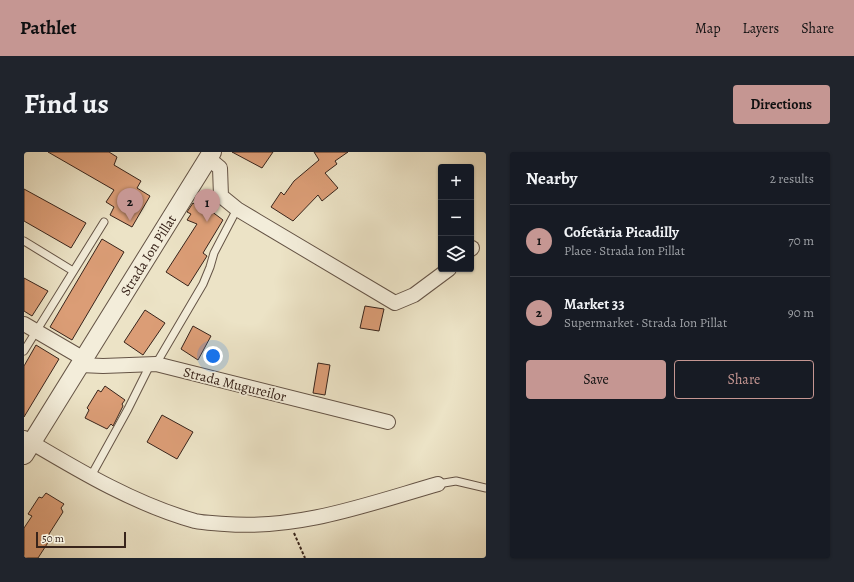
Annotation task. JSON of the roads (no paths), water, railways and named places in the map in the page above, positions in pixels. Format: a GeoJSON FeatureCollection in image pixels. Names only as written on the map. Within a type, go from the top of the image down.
{"type":"FeatureCollection","features":[{"type":"Feature","properties":{"kind":"street"},"geometry":{"type":"LineString","coordinates":[[206,154],[220,168],[221,196],[237,209],[395,303],[414,295],[444,272]]}},
{"type":"Feature","properties":{"kind":"street","name":"Strada Ion Pillat"},"geometry":{"type":"LineString","coordinates":[[26,445],[82,362],[206,154]]}},
{"type":"Feature","properties":{"kind":"street"},"geometry":{"type":"LineString","coordinates":[[24,324],[82,362]]}},
{"type":"Feature","properties":{"kind":"street","name":"Strada Mugureilor"},"geometry":{"type":"LineString","coordinates":[[82,362],[102,366],[153,364],[388,422]]}},
{"type":"Feature","properties":{"kind":"street"},"geometry":{"type":"LineString","coordinates":[[26,445],[91,476],[124,494],[166,511],[197,521],[245,525],[290,522],[329,515],[438,484]]}},
{"type":"Feature","properties":{"kind":"lane"},"geometry":{"type":"LineString","coordinates":[[91,476],[153,364],[203,284],[214,253],[237,209]]}},
{"type":"Feature","properties":{"kind":"lane"},"geometry":{"type":"LineString","coordinates":[[24,351],[104,222]]}},
{"type":"Feature","properties":{"kind":"lane"},"geometry":{"type":"LineString","coordinates":[[24,241],[73,271]]}},
{"type":"Feature","properties":{"kind":"lane"},"geometry":{"type":"LineString","coordinates":[[438,484],[456,481],[486,488]]}},
{"type":"Feature","properties":{"kind":"place","name":"Market 33"},"geometry":{"type":"Point","coordinates":[130,221]}},
{"type":"Feature","properties":{"kind":"place","name":"Cofetăria Picadilly"},"geometry":{"type":"Point","coordinates":[207,222]}}]}
